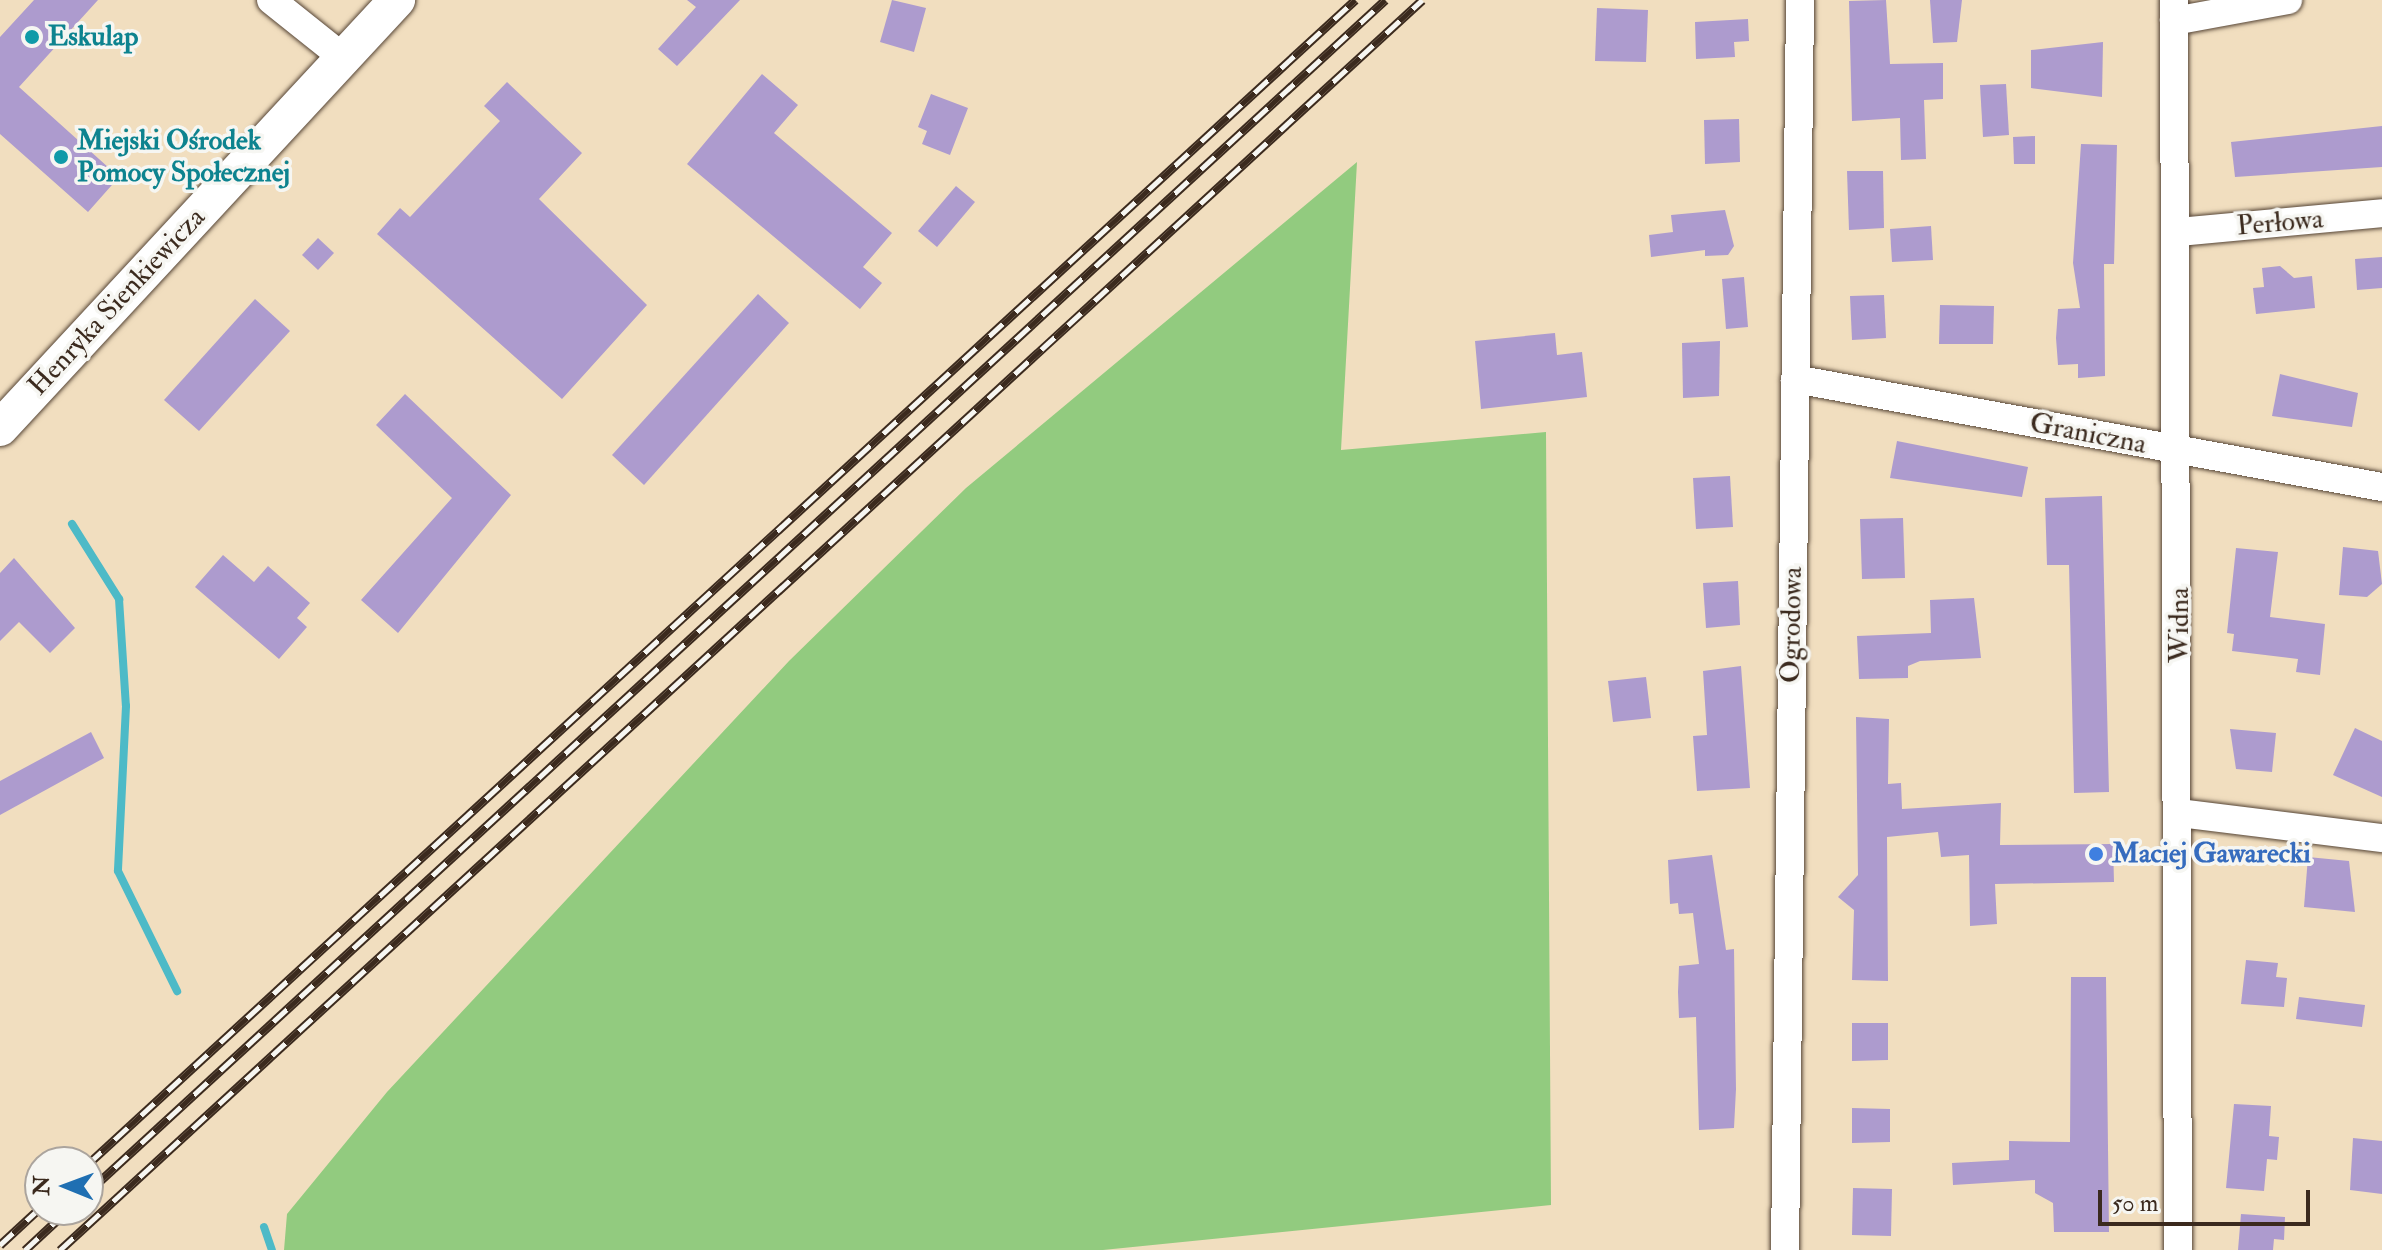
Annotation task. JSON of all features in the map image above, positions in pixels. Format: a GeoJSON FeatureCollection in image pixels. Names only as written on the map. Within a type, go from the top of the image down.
{"type":"FeatureCollection","features":[{"type":"Feature","properties":{"kind":"street"},"geometry":{"type":"LineString","coordinates":[[271,0],[345,59]]}},
{"type":"Feature","properties":{"kind":"street","name":"Henryka Sienkiewicza"},"geometry":{"type":"LineString","coordinates":[[0,428],[397,0]]}},
{"type":"Feature","properties":{"kind":"street","name":"Ogrodowa"},"geometry":{"type":"LineString","coordinates":[[1785,1250],[1800,0]]}},
{"type":"Feature","properties":{"kind":"street"},"geometry":{"type":"LineString","coordinates":[[2174,11],[2288,0]]}},
{"type":"Feature","properties":{"kind":"street","name":"Widna"},"geometry":{"type":"LineString","coordinates":[[2174,11],[2181,451],[2178,1250]]}},
{"type":"Feature","properties":{"kind":"street","name":"Perłowa"},"geometry":{"type":"LineString","coordinates":[[2179,232],[2382,213]]}},
{"type":"Feature","properties":{"kind":"street","name":"Graniczna"},"geometry":{"type":"LineString","coordinates":[[1795,379],[2382,487]]}},
{"type":"Feature","properties":{"kind":"street"},"geometry":{"type":"LineString","coordinates":[[2180,813],[2382,838]]}},
{"type":"Feature","properties":{"kind":"green space"},"geometry":{"type":"Polygon","coordinates":[[[1357,162],[1341,450],[1546,432],[1551,1205],[1103,1250],[284,1250],[287,1214],[387,1092],[789,661],[966,488],[1357,162]]]}},
{"type":"Feature","properties":{"kind":"building"},"geometry":{"type":"Polygon","coordinates":[[[34,0],[98,0],[19,87],[119,177],[88,212],[0,134],[0,37],[34,0]]]}},
{"type":"Feature","properties":{"kind":"building"},"geometry":{"type":"Polygon","coordinates":[[[687,0],[740,0],[677,66],[658,49],[696,7],[687,0]]]}},
{"type":"Feature","properties":{"kind":"building"},"geometry":{"type":"Polygon","coordinates":[[[892,0],[926,8],[914,52],[880,42],[892,0]]]}},
{"type":"Feature","properties":{"kind":"building"},"geometry":{"type":"Polygon","coordinates":[[[1886,0],[1890,64],[1943,63],[1943,99],[1924,100],[1926,159],[1901,160],[1900,118],[1852,121],[1849,1],[1886,0]]]}},
{"type":"Feature","properties":{"kind":"building"},"geometry":{"type":"Polygon","coordinates":[[[1930,0],[1962,0],[1957,42],[1933,43],[1930,0]]]}},
{"type":"Feature","properties":{"kind":"building"},"geometry":{"type":"Polygon","coordinates":[[[1597,8],[1648,10],[1646,62],[1595,61],[1597,8]]]}},
{"type":"Feature","properties":{"kind":"building"},"geometry":{"type":"Polygon","coordinates":[[[1748,19],[1749,41],[1734,42],[1735,57],[1696,59],[1695,22],[1748,19]]]}},
{"type":"Feature","properties":{"kind":"building"},"geometry":{"type":"Polygon","coordinates":[[[2103,42],[2102,97],[2031,88],[2031,50],[2103,42]]]}},
{"type":"Feature","properties":{"kind":"building"},"geometry":{"type":"Polygon","coordinates":[[[762,74],[798,105],[774,133],[892,233],[863,267],[882,283],[860,309],[687,164],[762,74]]]}},
{"type":"Feature","properties":{"kind":"building"},"geometry":{"type":"Polygon","coordinates":[[[507,82],[582,153],[539,199],[647,305],[562,399],[377,234],[400,208],[410,217],[500,121],[484,106],[507,82]]]}},
{"type":"Feature","properties":{"kind":"building"},"geometry":{"type":"Polygon","coordinates":[[[2006,84],[2009,135],[1983,137],[1980,85],[2006,84]]]}},
{"type":"Feature","properties":{"kind":"building"},"geometry":{"type":"Polygon","coordinates":[[[931,94],[968,108],[950,155],[922,144],[927,131],[918,127],[931,94]]]}},
{"type":"Feature","properties":{"kind":"building"},"geometry":{"type":"Polygon","coordinates":[[[1739,119],[1740,162],[1705,164],[1704,120],[1739,119]]]}},
{"type":"Feature","properties":{"kind":"building"},"geometry":{"type":"Polygon","coordinates":[[[2382,126],[2382,167],[2235,177],[2231,142],[2382,126]]]}},
{"type":"Feature","properties":{"kind":"building"},"geometry":{"type":"Polygon","coordinates":[[[2035,136],[2035,164],[2014,164],[2013,137],[2035,136]]]}},
{"type":"Feature","properties":{"kind":"building"},"geometry":{"type":"Polygon","coordinates":[[[2081,144],[2117,145],[2114,264],[2104,264],[2105,376],[2078,378],[2078,364],[2058,365],[2056,338],[2058,309],[2080,308],[2073,263],[2081,144]]]}},
{"type":"Feature","properties":{"kind":"building"},"geometry":{"type":"Polygon","coordinates":[[[1847,171],[1883,171],[1884,228],[1849,230],[1847,171]]]}},
{"type":"Feature","properties":{"kind":"building"},"geometry":{"type":"Polygon","coordinates":[[[956,186],[975,202],[937,247],[918,231],[956,186]]]}},
{"type":"Feature","properties":{"kind":"building"},"geometry":{"type":"Polygon","coordinates":[[[1725,210],[1734,246],[1728,255],[1705,256],[1705,250],[1651,257],[1649,235],[1673,232],[1671,215],[1725,210]]]}},
{"type":"Feature","properties":{"kind":"building"},"geometry":{"type":"Polygon","coordinates":[[[1931,226],[1933,260],[1892,262],[1890,229],[1931,226]]]}},
{"type":"Feature","properties":{"kind":"building"},"geometry":{"type":"Polygon","coordinates":[[[318,238],[334,253],[318,270],[302,255],[318,238]]]}},
{"type":"Feature","properties":{"kind":"building"},"geometry":{"type":"Polygon","coordinates":[[[2382,257],[2382,288],[2357,290],[2355,259],[2382,257]]]}},
{"type":"Feature","properties":{"kind":"building"},"geometry":{"type":"Polygon","coordinates":[[[2280,266],[2294,278],[2312,276],[2315,308],[2256,314],[2253,288],[2264,287],[2262,268],[2280,266]]]}},
{"type":"Feature","properties":{"kind":"building"},"geometry":{"type":"Polygon","coordinates":[[[1744,277],[1748,327],[1726,329],[1722,279],[1744,277]]]}},
{"type":"Feature","properties":{"kind":"building"},"geometry":{"type":"Polygon","coordinates":[[[758,294],[789,323],[644,485],[612,455],[758,294]]]}},
{"type":"Feature","properties":{"kind":"building"},"geometry":{"type":"Polygon","coordinates":[[[1884,295],[1886,338],[1852,340],[1850,296],[1884,295]]]}},
{"type":"Feature","properties":{"kind":"building"},"geometry":{"type":"Polygon","coordinates":[[[255,299],[290,331],[199,431],[164,400],[255,299]]]}},
{"type":"Feature","properties":{"kind":"building"},"geometry":{"type":"Polygon","coordinates":[[[1940,305],[1994,306],[1993,344],[1939,344],[1940,305]]]}},
{"type":"Feature","properties":{"kind":"building"},"geometry":{"type":"Polygon","coordinates":[[[1555,333],[1557,355],[1582,352],[1587,397],[1481,409],[1475,341],[1555,333]]]}},
{"type":"Feature","properties":{"kind":"building"},"geometry":{"type":"Polygon","coordinates":[[[1720,341],[1719,396],[1683,398],[1682,343],[1720,341]]]}},
{"type":"Feature","properties":{"kind":"building"},"geometry":{"type":"Polygon","coordinates":[[[2280,374],[2358,393],[2352,427],[2272,416],[2280,374]]]}},
{"type":"Feature","properties":{"kind":"building"},"geometry":{"type":"Polygon","coordinates":[[[405,394],[511,495],[398,633],[361,600],[452,498],[376,425],[405,394]]]}},
{"type":"Feature","properties":{"kind":"building"},"geometry":{"type":"Polygon","coordinates":[[[1897,441],[2028,467],[2022,497],[1890,478],[1897,441]]]}},
{"type":"Feature","properties":{"kind":"building"},"geometry":{"type":"Polygon","coordinates":[[[1730,476],[1733,527],[1696,529],[1693,478],[1730,476]]]}},
{"type":"Feature","properties":{"kind":"building"},"geometry":{"type":"Polygon","coordinates":[[[2102,496],[2109,792],[2074,793],[2069,565],[2047,565],[2045,498],[2102,496]]]}},
{"type":"Feature","properties":{"kind":"building"},"geometry":{"type":"Polygon","coordinates":[[[1903,518],[1905,578],[1862,579],[1860,519],[1903,518]]]}},
{"type":"Feature","properties":{"kind":"building"},"geometry":{"type":"Polygon","coordinates":[[[2343,547],[2378,551],[2382,584],[2367,597],[2339,595],[2343,547]]]}},
{"type":"Feature","properties":{"kind":"building"},"geometry":{"type":"Polygon","coordinates":[[[2236,548],[2278,552],[2270,617],[2325,624],[2320,675],[2296,672],[2298,659],[2232,651],[2234,634],[2227,633],[2236,548]]]}},
{"type":"Feature","properties":{"kind":"building"},"geometry":{"type":"Polygon","coordinates":[[[223,555],[254,582],[268,566],[310,603],[297,618],[307,627],[279,659],[195,587],[223,555]]]}},
{"type":"Feature","properties":{"kind":"building"},"geometry":{"type":"Polygon","coordinates":[[[14,558],[75,628],[50,653],[19,622],[0,641],[0,573],[14,558]]]}},
{"type":"Feature","properties":{"kind":"building"},"geometry":{"type":"Polygon","coordinates":[[[1738,581],[1740,625],[1706,628],[1703,583],[1738,581]]]}},
{"type":"Feature","properties":{"kind":"building"},"geometry":{"type":"Polygon","coordinates":[[[1974,598],[1981,658],[1920,661],[1908,666],[1908,678],[1859,679],[1857,636],[1931,633],[1930,600],[1974,598]]]}},
{"type":"Feature","properties":{"kind":"building"},"geometry":{"type":"Polygon","coordinates":[[[1741,666],[1750,788],[1697,791],[1693,736],[1707,735],[1703,671],[1741,666]]]}},
{"type":"Feature","properties":{"kind":"building"},"geometry":{"type":"Polygon","coordinates":[[[1646,677],[1651,718],[1613,722],[1608,681],[1646,677]]]}},
{"type":"Feature","properties":{"kind":"building"},"geometry":{"type":"Polygon","coordinates":[[[1856,717],[1889,719],[1888,784],[1901,783],[1902,809],[2001,803],[2000,845],[2113,844],[2114,882],[1995,884],[1997,924],[1970,926],[1969,855],[1941,857],[1938,832],[1887,837],[1888,981],[1852,980],[1854,910],[1838,897],[1858,875],[1856,717]]]}},
{"type":"Feature","properties":{"kind":"building"},"geometry":{"type":"Polygon","coordinates":[[[2355,728],[2382,741],[2382,797],[2333,775],[2355,728]]]}},
{"type":"Feature","properties":{"kind":"building"},"geometry":{"type":"Polygon","coordinates":[[[2230,729],[2276,733],[2272,772],[2236,769],[2230,729]]]}},
{"type":"Feature","properties":{"kind":"building"},"geometry":{"type":"Polygon","coordinates":[[[91,732],[104,758],[0,815],[0,781],[91,732]]]}},
{"type":"Feature","properties":{"kind":"building"},"geometry":{"type":"Polygon","coordinates":[[[1712,855],[1726,950],[1734,949],[1736,1089],[1734,1128],[1699,1130],[1696,1017],[1679,1018],[1678,992],[1679,966],[1699,964],[1693,913],[1679,914],[1678,903],[1670,904],[1668,860],[1712,855]]]}},
{"type":"Feature","properties":{"kind":"building"},"geometry":{"type":"Polygon","coordinates":[[[2308,857],[2349,861],[2355,912],[2304,907],[2308,857]]]}},
{"type":"Feature","properties":{"kind":"building"},"geometry":{"type":"Polygon","coordinates":[[[2246,960],[2278,963],[2276,977],[2287,978],[2284,1007],[2241,1004],[2246,960]]]}},
{"type":"Feature","properties":{"kind":"building"},"geometry":{"type":"Polygon","coordinates":[[[2071,977],[2106,977],[2109,1232],[2054,1232],[2053,1203],[2035,1193],[2035,1180],[1953,1185],[1952,1163],[2009,1160],[2009,1141],[2070,1142],[2071,977]]]}},
{"type":"Feature","properties":{"kind":"building"},"geometry":{"type":"Polygon","coordinates":[[[2299,997],[2365,1005],[2362,1027],[2296,1019],[2299,997]]]}},
{"type":"Feature","properties":{"kind":"building"},"geometry":{"type":"Polygon","coordinates":[[[1852,1023],[1888,1023],[1888,1060],[1852,1061],[1852,1023]]]}},
{"type":"Feature","properties":{"kind":"building"},"geometry":{"type":"Polygon","coordinates":[[[2234,1104],[2271,1106],[2269,1136],[2279,1137],[2277,1160],[2267,1159],[2264,1191],[2226,1188],[2234,1104]]]}},
{"type":"Feature","properties":{"kind":"building"},"geometry":{"type":"Polygon","coordinates":[[[1852,1108],[1890,1109],[1890,1142],[1852,1143],[1852,1108]]]}},
{"type":"Feature","properties":{"kind":"building"},"geometry":{"type":"Polygon","coordinates":[[[2353,1138],[2382,1141],[2382,1194],[2350,1190],[2353,1138]]]}},
{"type":"Feature","properties":{"kind":"building"},"geometry":{"type":"Polygon","coordinates":[[[1853,1188],[1892,1189],[1891,1236],[1852,1235],[1853,1188]]]}},
{"type":"Feature","properties":{"kind":"building"},"geometry":{"type":"Polygon","coordinates":[[[2241,1214],[2285,1217],[2284,1240],[2274,1239],[2273,1250],[2238,1250],[2241,1214]]]}},
{"type":"Feature","properties":{"kind":"waterway"},"geometry":{"type":"LineString","coordinates":[[72,524],[119,599],[126,706],[118,871],[177,991]]}},
{"type":"Feature","properties":{"kind":"waterway"},"geometry":{"type":"LineString","coordinates":[[264,1227],[272,1250]]}},
{"type":"Feature","properties":{"kind":"railway"},"geometry":{"type":"LineString","coordinates":[[104,1149],[1355,0]]}},
{"type":"Feature","properties":{"kind":"railway"},"geometry":{"type":"LineString","coordinates":[[104,1177],[1385,0]]}},
{"type":"Feature","properties":{"kind":"railway"},"geometry":{"type":"LineString","coordinates":[[60,1250],[1422,0]]}},
{"type":"Feature","properties":{"kind":"railway"},"geometry":{"type":"LineString","coordinates":[[0,1245],[24,1223]]}},
{"type":"Feature","properties":{"kind":"railway"},"geometry":{"type":"LineString","coordinates":[[25,1250],[51,1226]]}},
{"type":"Feature","properties":{"kind":"place","name":"Eskulap"},"geometry":{"type":"Point","coordinates":[32,37]}},
{"type":"Feature","properties":{"kind":"place","name":"Miejski Ośrodek Pomocy Społecznej"},"geometry":{"type":"Point","coordinates":[61,157]}},
{"type":"Feature","properties":{"kind":"place","name":"Maciej Gawarecki"},"geometry":{"type":"Point","coordinates":[2096,854]}}]}
